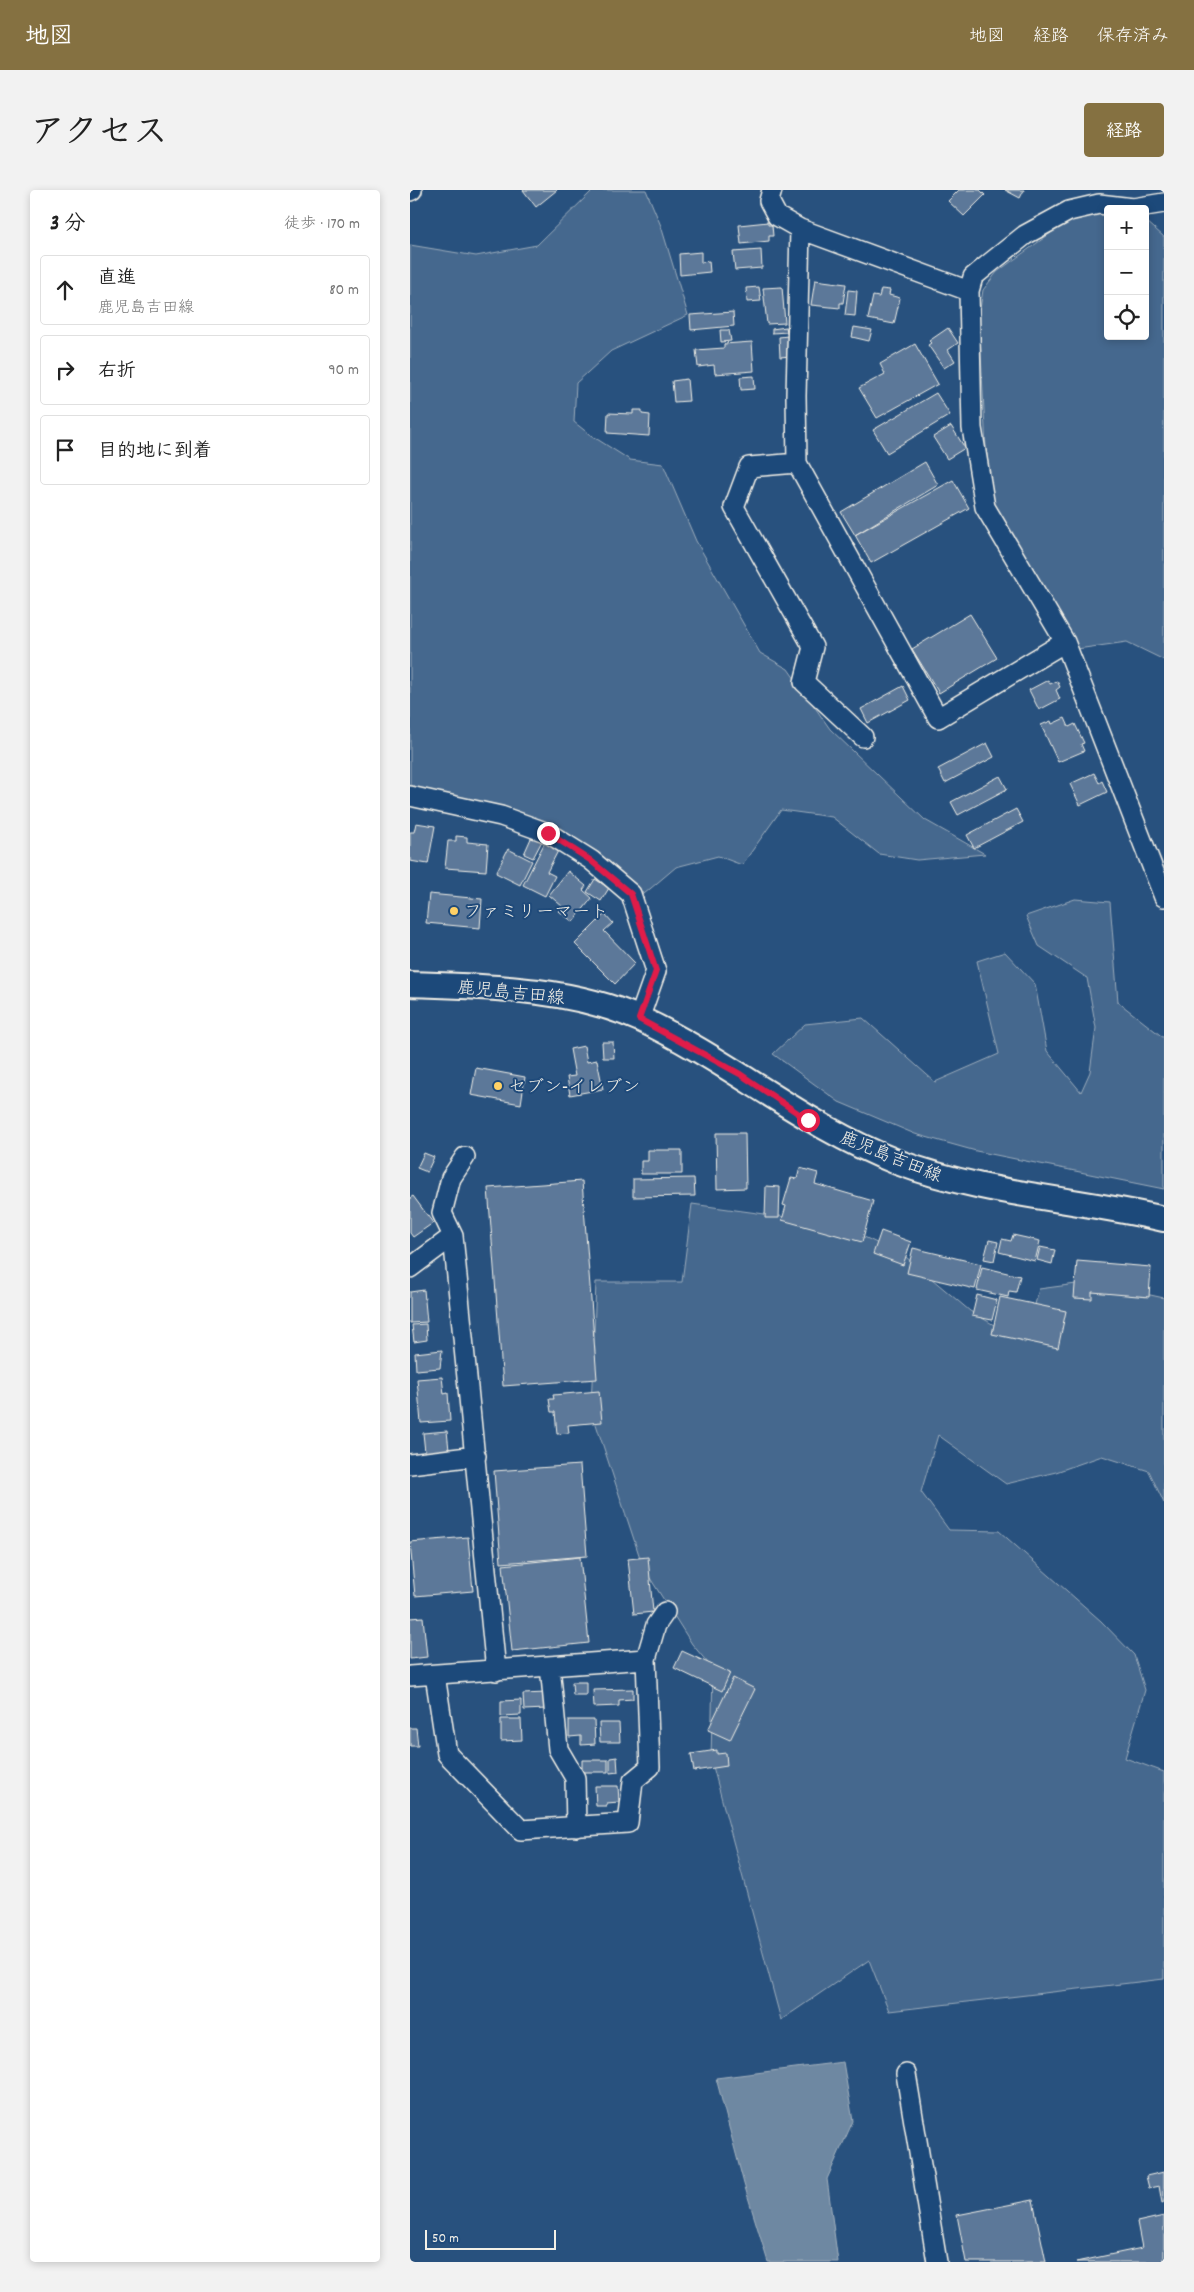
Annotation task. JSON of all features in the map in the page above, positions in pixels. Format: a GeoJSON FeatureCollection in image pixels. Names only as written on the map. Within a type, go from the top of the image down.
{"type":"FeatureCollection","features":[{"type":"Feature","properties":{"kind":"main road","name":"鹿児島吉田線"},"geometry":{"type":"LineString","coordinates":[[410,984],[503,988],[541,992],[603,1005],[639,1019],[740,1074],[808,1120],[862,1147],[896,1161],[942,1178],[985,1188],[1126,1210],[1164,1219]]}},
{"type":"Feature","properties":{"kind":"street"},"geometry":{"type":"LineString","coordinates":[[772,190],[769,201],[777,216],[800,229],[969,291]]}},
{"type":"Feature","properties":{"kind":"street"},"geometry":{"type":"LineString","coordinates":[[1164,203],[1132,208],[1099,204],[1069,211],[1025,235],[973,277],[969,291],[972,428],[985,507],[1065,642],[1164,897]]}},
{"type":"Feature","properties":{"kind":"street"},"geometry":{"type":"LineString","coordinates":[[800,229],[796,396],[797,464],[938,718],[1065,642]]}},
{"type":"Feature","properties":{"kind":"street"},"geometry":{"type":"LineString","coordinates":[[797,464],[748,467],[734,507],[813,647],[804,682],[863,737]]}},
{"type":"Feature","properties":{"kind":"street"},"geometry":{"type":"LineString","coordinates":[[410,796],[501,816],[548,833],[590,860],[631,894],[656,971],[639,1019]]}},
{"type":"Feature","properties":{"kind":"street"},"geometry":{"type":"LineString","coordinates":[[465,1157],[451,1178],[442,1213],[452,1236],[476,1456],[496,1671]]}},
{"type":"Feature","properties":{"kind":"street"},"geometry":{"type":"LineString","coordinates":[[410,1268],[452,1236]]}},
{"type":"Feature","properties":{"kind":"street"},"geometry":{"type":"LineString","coordinates":[[410,1464],[476,1456]]}},
{"type":"Feature","properties":{"kind":"street"},"geometry":{"type":"LineString","coordinates":[[435,1675],[447,1754],[521,1830],[628,1823],[634,1781],[650,1767],[646,1659],[656,1625],[665,1612]]}},
{"type":"Feature","properties":{"kind":"street"},"geometry":{"type":"LineString","coordinates":[[410,1676],[646,1659]]}},
{"type":"Feature","properties":{"kind":"street"},"geometry":{"type":"LineString","coordinates":[[550,1666],[558,1749],[575,1778],[576,1827]]}},
{"type":"Feature","properties":{"kind":"street"},"geometry":{"type":"LineString","coordinates":[[906,2074],[937,2262]]}},
{"type":"Feature","properties":{"kind":"shaded area"},"geometry":{"type":"Polygon","coordinates":[[[593,190],[646,190],[661,226],[688,315],[611,351],[576,383],[574,422],[589,434],[630,460],[663,464],[696,541],[760,653],[788,669],[830,729],[925,820],[985,854],[917,860],[879,854],[832,817],[781,810],[742,865],[718,856],[676,867],[644,894],[584,846],[410,791],[410,245],[476,256],[537,245],[593,190]]]}},
{"type":"Feature","properties":{"kind":"shaded area"},"geometry":{"type":"Polygon","coordinates":[[[1104,212],[1104,340],[1149,340],[1149,224],[1164,237],[1164,660],[1127,642],[1077,649],[994,506],[986,448],[979,316],[983,290],[997,272],[1066,222],[1104,212]]]}},
{"type":"Feature","properties":{"kind":"shaded area"},"geometry":{"type":"Polygon","coordinates":[[[1075,899],[1110,902],[1118,1002],[1164,1038],[1164,1189],[976,1151],[915,1134],[839,1102],[773,1054],[805,1024],[863,1018],[935,1082],[999,1054],[977,961],[1005,952],[1035,984],[1047,1051],[1081,1092],[1090,1072],[1096,1028],[1087,978],[1039,946],[1026,916],[1075,899]]]}},
{"type":"Feature","properties":{"kind":"shaded area"},"geometry":{"type":"Polygon","coordinates":[[[692,1204],[837,1224],[906,1257],[970,1311],[1025,1343],[1039,1289],[1091,1282],[1164,1298],[1164,1503],[1149,1471],[1102,1456],[1056,1472],[1006,1484],[938,1435],[921,1492],[949,1530],[999,1531],[1101,1621],[1134,1655],[1145,1690],[1125,1758],[1164,1772],[1164,1979],[889,2011],[869,1960],[781,2020],[711,1759],[713,1669],[692,1644],[643,1567],[591,1409],[596,1282],[682,1282],[692,1204]]]}},
{"type":"Feature","properties":{"kind":"shaded area"},"geometry":{"type":"Polygon","coordinates":[[[843,2062],[853,2121],[827,2179],[838,2262],[768,2262],[744,2184],[716,2078],[843,2062]]]}},
{"type":"Feature","properties":{"kind":"building"},"geometry":{"type":"Polygon","coordinates":[[[523,190],[557,190],[536,207],[523,190]]]}},
{"type":"Feature","properties":{"kind":"building"},"geometry":{"type":"Polygon","coordinates":[[[959,190],[980,190],[985,195],[964,216],[948,201],[959,190]]]}},
{"type":"Feature","properties":{"kind":"building"},"geometry":{"type":"Polygon","coordinates":[[[1005,190],[1024,190],[1020,198],[1005,190]]]}},
{"type":"Feature","properties":{"kind":"building"},"geometry":{"type":"Polygon","coordinates":[[[768,222],[768,225],[772,225],[773,236],[769,236],[769,241],[741,244],[739,225],[768,222]]]}},
{"type":"Feature","properties":{"kind":"building"},"geometry":{"type":"Polygon","coordinates":[[[761,250],[762,268],[735,270],[733,252],[761,250]]]}},
{"type":"Feature","properties":{"kind":"building"},"geometry":{"type":"Polygon","coordinates":[[[701,252],[701,262],[709,261],[710,272],[680,275],[679,254],[701,252]]]}},
{"type":"Feature","properties":{"kind":"building"},"geometry":{"type":"Polygon","coordinates":[[[815,280],[846,284],[843,303],[840,303],[840,308],[811,305],[815,280]]]}},
{"type":"Feature","properties":{"kind":"building"},"geometry":{"type":"Polygon","coordinates":[[[759,287],[761,301],[747,302],[746,288],[759,287]]]}},
{"type":"Feature","properties":{"kind":"building"},"geometry":{"type":"Polygon","coordinates":[[[782,287],[785,323],[767,324],[763,288],[782,287]]]}},
{"type":"Feature","properties":{"kind":"building"},"geometry":{"type":"Polygon","coordinates":[[[881,289],[890,290],[889,295],[900,298],[894,324],[868,319],[873,296],[879,297],[881,289]]]}},
{"type":"Feature","properties":{"kind":"building"},"geometry":{"type":"Polygon","coordinates":[[[848,290],[857,291],[855,316],[845,315],[848,290]]]}},
{"type":"Feature","properties":{"kind":"building"},"geometry":{"type":"Polygon","coordinates":[[[733,312],[734,326],[691,330],[690,315],[733,312]]]}},
{"type":"Feature","properties":{"kind":"building"},"geometry":{"type":"Polygon","coordinates":[[[786,327],[787,332],[772,333],[772,329],[786,327]]]}},
{"type":"Feature","properties":{"kind":"building"},"geometry":{"type":"Polygon","coordinates":[[[854,327],[872,330],[869,341],[852,337],[854,327]]]}},
{"type":"Feature","properties":{"kind":"building"},"geometry":{"type":"Polygon","coordinates":[[[948,328],[958,343],[948,350],[955,361],[944,368],[928,345],[931,343],[929,341],[948,328]]]}},
{"type":"Feature","properties":{"kind":"building"},"geometry":{"type":"Polygon","coordinates":[[[720,330],[729,330],[731,341],[721,342],[720,330]]]}},
{"type":"Feature","properties":{"kind":"building"},"geometry":{"type":"Polygon","coordinates":[[[788,336],[790,356],[780,357],[779,337],[788,336]]]}},
{"type":"Feature","properties":{"kind":"building"},"geometry":{"type":"Polygon","coordinates":[[[752,342],[754,371],[715,374],[714,365],[698,367],[696,350],[724,348],[724,344],[752,342]]]}},
{"type":"Feature","properties":{"kind":"building"},"geometry":{"type":"Polygon","coordinates":[[[915,344],[938,384],[877,418],[859,388],[885,374],[880,364],[915,344]]]}},
{"type":"Feature","properties":{"kind":"building"},"geometry":{"type":"Polygon","coordinates":[[[754,376],[755,389],[741,390],[740,377],[754,376]]]}},
{"type":"Feature","properties":{"kind":"building"},"geometry":{"type":"Polygon","coordinates":[[[687,379],[689,401],[674,402],[672,381],[687,379]]]}},
{"type":"Feature","properties":{"kind":"building"},"geometry":{"type":"Polygon","coordinates":[[[936,393],[950,415],[887,453],[873,430],[936,393]]]}},
{"type":"Feature","properties":{"kind":"building"},"geometry":{"type":"Polygon","coordinates":[[[633,410],[642,410],[642,414],[650,415],[649,436],[607,433],[608,413],[633,414],[633,410]]]}},
{"type":"Feature","properties":{"kind":"building"},"geometry":{"type":"Polygon","coordinates":[[[951,426],[965,448],[947,459],[933,437],[951,426]]]}},
{"type":"Feature","properties":{"kind":"building"},"geometry":{"type":"Polygon","coordinates":[[[925,462],[938,485],[855,535],[841,512],[925,462]]]}},
{"type":"Feature","properties":{"kind":"building"},"geometry":{"type":"Polygon","coordinates":[[[953,480],[969,508],[871,563],[855,535],[953,480]]]}},
{"type":"Feature","properties":{"kind":"building"},"geometry":{"type":"Polygon","coordinates":[[[970,614],[997,658],[939,693],[912,649],[970,614]]]}},
{"type":"Feature","properties":{"kind":"building"},"geometry":{"type":"Polygon","coordinates":[[[1048,680],[1050,684],[1057,681],[1060,687],[1056,690],[1060,699],[1039,710],[1029,690],[1048,680]]]}},
{"type":"Feature","properties":{"kind":"building"},"geometry":{"type":"Polygon","coordinates":[[[903,686],[910,700],[868,723],[861,709],[903,686]]]}},
{"type":"Feature","properties":{"kind":"building"},"geometry":{"type":"Polygon","coordinates":[[[1065,718],[1069,727],[1075,724],[1084,743],[1081,744],[1084,751],[1058,762],[1041,725],[1051,721],[1052,724],[1065,718]]]}},
{"type":"Feature","properties":{"kind":"building"},"geometry":{"type":"Polygon","coordinates":[[[987,743],[994,757],[945,783],[938,769],[987,743]]]}},
{"type":"Feature","properties":{"kind":"building"},"geometry":{"type":"Polygon","coordinates":[[[1094,773],[1099,783],[1102,781],[1107,792],[1080,805],[1070,784],[1094,773]]]}},
{"type":"Feature","properties":{"kind":"building"},"geometry":{"type":"Polygon","coordinates":[[[1000,776],[1007,789],[958,815],[951,802],[1000,776]]]}},
{"type":"Feature","properties":{"kind":"building"},"geometry":{"type":"Polygon","coordinates":[[[1016,809],[1023,822],[974,848],[967,835],[1016,809]]]}},
{"type":"Feature","properties":{"kind":"building"},"geometry":{"type":"Polygon","coordinates":[[[416,823],[435,826],[428,864],[410,861],[410,832],[414,832],[416,823]]]}},
{"type":"Feature","properties":{"kind":"building"},"geometry":{"type":"Polygon","coordinates":[[[456,836],[467,837],[467,842],[488,844],[486,871],[445,868],[448,841],[456,841],[456,836]]]}},
{"type":"Feature","properties":{"kind":"building"},"geometry":{"type":"Polygon","coordinates":[[[532,836],[542,841],[533,858],[524,854],[532,836]]]}},
{"type":"Feature","properties":{"kind":"building"},"geometry":{"type":"Polygon","coordinates":[[[545,842],[559,849],[547,872],[555,876],[545,896],[523,885],[545,842]]]}},
{"type":"Feature","properties":{"kind":"building"},"geometry":{"type":"Polygon","coordinates":[[[508,849],[532,861],[520,885],[496,873],[508,849]]]}},
{"type":"Feature","properties":{"kind":"building"},"geometry":{"type":"Polygon","coordinates":[[[568,871],[586,886],[583,890],[592,898],[573,922],[559,911],[563,907],[549,895],[568,871]]]}},
{"type":"Feature","properties":{"kind":"building"},"geometry":{"type":"Polygon","coordinates":[[[595,879],[609,888],[601,901],[587,892],[595,879]]]}},
{"type":"Feature","properties":{"kind":"building","name":"ファミリーマート"},"geometry":{"type":"Polygon","coordinates":[[[429,894],[482,899],[480,928],[426,923],[429,894]]]}},
{"type":"Feature","properties":{"kind":"building"},"geometry":{"type":"Polygon","coordinates":[[[605,914],[613,923],[604,931],[635,963],[615,984],[575,944],[605,914]]]}},
{"type":"Feature","properties":{"kind":"building"},"geometry":{"type":"Polygon","coordinates":[[[602,1042],[613,1042],[614,1058],[603,1058],[602,1042]]]}},
{"type":"Feature","properties":{"kind":"building"},"geometry":{"type":"Polygon","coordinates":[[[584,1046],[587,1062],[597,1060],[603,1089],[570,1095],[567,1077],[575,1076],[570,1049],[584,1046]]]}},
{"type":"Feature","properties":{"kind":"building","name":"セブン-イレブン"},"geometry":{"type":"Polygon","coordinates":[[[476,1068],[525,1077],[521,1104],[471,1095],[476,1068]]]}},
{"type":"Feature","properties":{"kind":"building"},"geometry":{"type":"Polygon","coordinates":[[[716,1133],[745,1133],[746,1188],[717,1189],[716,1133]]]}},
{"type":"Feature","properties":{"kind":"building"},"geometry":{"type":"Polygon","coordinates":[[[648,1150],[682,1150],[682,1174],[641,1174],[641,1161],[648,1161],[648,1150]]]}},
{"type":"Feature","properties":{"kind":"building"},"geometry":{"type":"Polygon","coordinates":[[[424,1153],[434,1157],[427,1172],[417,1168],[424,1153]]]}},
{"type":"Feature","properties":{"kind":"building"},"geometry":{"type":"Polygon","coordinates":[[[800,1168],[818,1173],[815,1184],[873,1201],[862,1242],[782,1220],[786,1206],[783,1205],[791,1178],[797,1179],[800,1168]]]}},
{"type":"Feature","properties":{"kind":"building"},"geometry":{"type":"Polygon","coordinates":[[[694,1178],[695,1196],[633,1197],[633,1179],[694,1178]]]}},
{"type":"Feature","properties":{"kind":"building"},"geometry":{"type":"Polygon","coordinates":[[[582,1181],[597,1379],[503,1386],[488,1188],[582,1181]]]}},
{"type":"Feature","properties":{"kind":"building"},"geometry":{"type":"Polygon","coordinates":[[[766,1186],[780,1187],[779,1218],[765,1218],[766,1186]]]}},
{"type":"Feature","properties":{"kind":"building"},"geometry":{"type":"Polygon","coordinates":[[[413,1196],[433,1223],[413,1237],[410,1233],[410,1198],[413,1196]]]}},
{"type":"Feature","properties":{"kind":"building"},"geometry":{"type":"Polygon","coordinates":[[[881,1231],[911,1242],[903,1265],[873,1254],[881,1231]]]}},
{"type":"Feature","properties":{"kind":"building"},"geometry":{"type":"Polygon","coordinates":[[[1013,1235],[1040,1241],[1035,1261],[999,1252],[1002,1239],[1011,1241],[1013,1235]]]}},
{"type":"Feature","properties":{"kind":"building"},"geometry":{"type":"Polygon","coordinates":[[[989,1240],[998,1242],[994,1261],[984,1259],[989,1240]]]}},
{"type":"Feature","properties":{"kind":"building"},"geometry":{"type":"Polygon","coordinates":[[[1040,1247],[1055,1250],[1052,1264],[1037,1260],[1040,1247]]]}},
{"type":"Feature","properties":{"kind":"building"},"geometry":{"type":"Polygon","coordinates":[[[913,1248],[981,1264],[975,1289],[907,1273],[913,1248]]]}},
{"type":"Feature","properties":{"kind":"building"},"geometry":{"type":"Polygon","coordinates":[[[1077,1261],[1151,1267],[1149,1297],[1092,1292],[1092,1299],[1074,1298],[1077,1261]]]}},
{"type":"Feature","properties":{"kind":"building"},"geometry":{"type":"Polygon","coordinates":[[[982,1267],[1020,1276],[1016,1292],[1009,1291],[1008,1297],[977,1290],[982,1267]]]}},
{"type":"Feature","properties":{"kind":"building"},"geometry":{"type":"Polygon","coordinates":[[[424,1290],[427,1322],[410,1323],[410,1292],[424,1290]]]}},
{"type":"Feature","properties":{"kind":"building"},"geometry":{"type":"Polygon","coordinates":[[[977,1295],[997,1300],[992,1320],[972,1316],[977,1295]]]}},
{"type":"Feature","properties":{"kind":"building"},"geometry":{"type":"Polygon","coordinates":[[[1000,1297],[1066,1311],[1058,1348],[992,1334],[1000,1297]]]}},
{"type":"Feature","properties":{"kind":"building"},"geometry":{"type":"Polygon","coordinates":[[[426,1324],[427,1340],[414,1342],[412,1325],[426,1324]]]}},
{"type":"Feature","properties":{"kind":"building"},"geometry":{"type":"Polygon","coordinates":[[[442,1350],[440,1368],[416,1370],[415,1353],[442,1350]]]}},
{"type":"Feature","properties":{"kind":"building"},"geometry":{"type":"Polygon","coordinates":[[[442,1377],[444,1394],[448,1393],[450,1421],[421,1423],[417,1379],[442,1377]]]}},
{"type":"Feature","properties":{"kind":"building"},"geometry":{"type":"Polygon","coordinates":[[[599,1391],[602,1422],[568,1425],[569,1433],[557,1434],[555,1412],[551,1412],[549,1399],[554,1399],[553,1395],[599,1391]]]}},
{"type":"Feature","properties":{"kind":"building"},"geometry":{"type":"Polygon","coordinates":[[[447,1431],[449,1450],[425,1452],[423,1433],[447,1431]]]}},
{"type":"Feature","properties":{"kind":"building"},"geometry":{"type":"Polygon","coordinates":[[[580,1465],[587,1556],[501,1563],[494,1471],[580,1465]]]}},
{"type":"Feature","properties":{"kind":"building"},"geometry":{"type":"Polygon","coordinates":[[[468,1537],[473,1591],[415,1596],[410,1542],[468,1537]]]}},
{"type":"Feature","properties":{"kind":"building"},"geometry":{"type":"Polygon","coordinates":[[[580,1557],[589,1643],[512,1651],[503,1565],[580,1557]]]}},
{"type":"Feature","properties":{"kind":"building"},"geometry":{"type":"Polygon","coordinates":[[[648,1557],[653,1612],[634,1614],[628,1559],[648,1557]]]}},
{"type":"Feature","properties":{"kind":"building"},"geometry":{"type":"Polygon","coordinates":[[[423,1617],[427,1657],[410,1659],[410,1618],[423,1617]]]}},
{"type":"Feature","properties":{"kind":"building"},"geometry":{"type":"Polygon","coordinates":[[[682,1651],[730,1673],[722,1691],[674,1668],[682,1651]]]}},
{"type":"Feature","properties":{"kind":"building"},"geometry":{"type":"Polygon","coordinates":[[[733,1678],[755,1689],[730,1740],[708,1730],[733,1678]]]}},
{"type":"Feature","properties":{"kind":"building"},"geometry":{"type":"Polygon","coordinates":[[[572,1682],[586,1682],[586,1695],[573,1695],[572,1682]]]}},
{"type":"Feature","properties":{"kind":"building"},"geometry":{"type":"Polygon","coordinates":[[[633,1689],[633,1699],[619,1700],[619,1706],[594,1707],[593,1690],[633,1689]]]}},
{"type":"Feature","properties":{"kind":"building"},"geometry":{"type":"Polygon","coordinates":[[[546,1693],[546,1709],[524,1710],[523,1694],[546,1693]]]}},
{"type":"Feature","properties":{"kind":"building"},"geometry":{"type":"Polygon","coordinates":[[[521,1700],[521,1715],[501,1716],[501,1701],[521,1700]]]}},
{"type":"Feature","properties":{"kind":"building"},"geometry":{"type":"Polygon","coordinates":[[[501,1719],[521,1719],[522,1740],[501,1741],[501,1719]]]}},
{"type":"Feature","properties":{"kind":"building"},"geometry":{"type":"Polygon","coordinates":[[[569,1720],[594,1720],[595,1744],[581,1745],[581,1736],[569,1737],[569,1720]]]}},
{"type":"Feature","properties":{"kind":"building"},"geometry":{"type":"Polygon","coordinates":[[[599,1723],[619,1723],[620,1742],[600,1742],[599,1723]]]}},
{"type":"Feature","properties":{"kind":"building"},"geometry":{"type":"Polygon","coordinates":[[[410,1728],[416,1728],[418,1746],[410,1746],[410,1728]]]}},
{"type":"Feature","properties":{"kind":"building"},"geometry":{"type":"Polygon","coordinates":[[[717,1750],[717,1754],[726,1753],[727,1766],[694,1771],[691,1754],[717,1750]]]}},
{"type":"Feature","properties":{"kind":"building"},"geometry":{"type":"Polygon","coordinates":[[[617,1757],[618,1772],[610,1773],[610,1758],[617,1757]]]}},
{"type":"Feature","properties":{"kind":"building"},"geometry":{"type":"Polygon","coordinates":[[[582,1760],[608,1760],[608,1772],[582,1772],[582,1760]]]}},
{"type":"Feature","properties":{"kind":"building"},"geometry":{"type":"Polygon","coordinates":[[[595,1786],[618,1786],[619,1802],[607,1803],[607,1806],[596,1806],[595,1786]]]}},
{"type":"Feature","properties":{"kind":"building"},"geometry":{"type":"Polygon","coordinates":[[[1164,2172],[1164,2202],[1162,2203],[1159,2186],[1149,2188],[1146,2176],[1164,2172]]]}},
{"type":"Feature","properties":{"kind":"building"},"geometry":{"type":"Polygon","coordinates":[[[1033,2200],[1046,2262],[966,2262],[957,2215],[1033,2200]]]}},
{"type":"Feature","properties":{"kind":"building"},"geometry":{"type":"Polygon","coordinates":[[[1164,2216],[1164,2262],[1076,2262],[1142,2248],[1137,2222],[1164,2216]]]}},
{"type":"Feature","properties":{"kind":"place","name":"ファミリーマート"},"geometry":{"type":"Point","coordinates":[454,911]}},
{"type":"Feature","properties":{"kind":"place","name":"セブン-イレブン"},"geometry":{"type":"Point","coordinates":[498,1086]}},
{"type":"Feature","properties":{"kind":"route"},"geometry":{"type":"LineString","coordinates":[[548,833],[590,860],[631,894],[656,971],[639,1019],[740,1074],[808,1120]]}}]}
